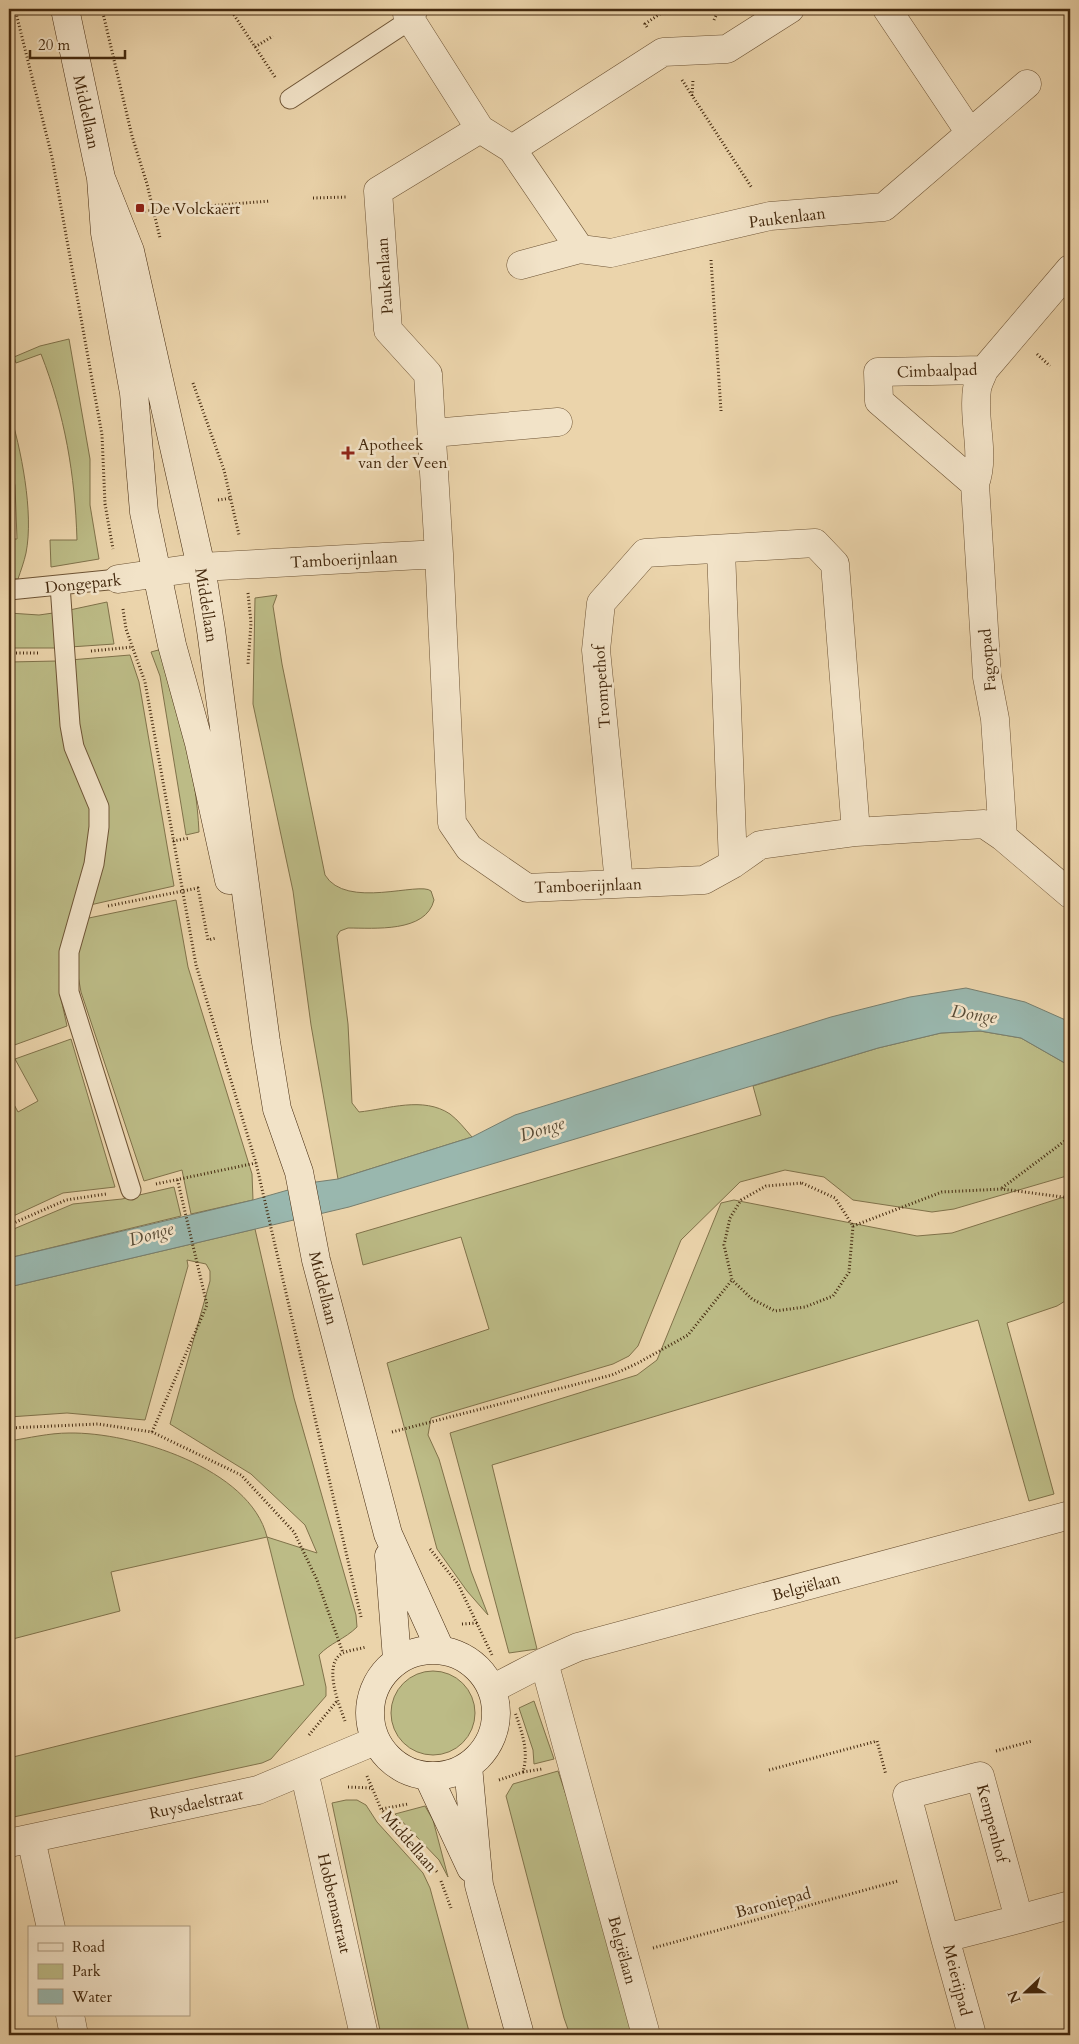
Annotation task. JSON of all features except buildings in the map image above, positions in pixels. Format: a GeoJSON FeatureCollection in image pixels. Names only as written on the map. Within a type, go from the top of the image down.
{"type":"FeatureCollection","features":[{"type":"Feature","properties":{"kind":"street"},"geometry":{"type":"LineString","coordinates":[[512,148],[663,52],[727,49],[790,9]]}},
{"type":"Feature","properties":{"kind":"street"},"geometry":{"type":"LineString","coordinates":[[887,9],[970,133]]}},
{"type":"Feature","properties":{"kind":"street","name":"Middellaan"},"geometry":{"type":"LineString","coordinates":[[67,11],[102,178],[105,233],[134,393],[144,512],[172,645],[199,743],[236,919],[266,1042]]}},
{"type":"Feature","properties":{"kind":"street"},"geometry":{"type":"LineString","coordinates":[[408,13],[480,129],[512,148],[580,250]]}},
{"type":"Feature","properties":{"kind":"street","name":"Paukenlaan"},"geometry":{"type":"LineString","coordinates":[[521,265],[580,250],[611,253],[770,216],[884,207],[1027,84]]}},
{"type":"Feature","properties":{"kind":"street","name":"Paukenlaan"},"geometry":{"type":"LineString","coordinates":[[439,554],[428,374],[388,330],[378,191],[480,129]]}},
{"type":"Feature","properties":{"kind":"street","name":"Middellaan"},"geometry":{"type":"LineString","coordinates":[[102,178],[130,251],[201,567],[266,1042],[277,1109],[299,1172],[316,1260],[388,1534],[440,1649]]}},
{"type":"Feature","properties":{"kind":"street","name":"Cimbaalpad"},"geometry":{"type":"LineString","coordinates":[[975,484],[879,401],[878,372],[984,370],[1070,269]]}},
{"type":"Feature","properties":{"kind":"street","name":"Fagotpad"},"geometry":{"type":"LineString","coordinates":[[984,370],[977,388],[976,422],[980,470],[975,484],[987,677],[994,719],[1003,836]]}},
{"type":"Feature","properties":{"kind":"street"},"geometry":{"type":"LineString","coordinates":[[433,433],[558,422]]}},
{"type":"Feature","properties":{"kind":"street","name":"Trompethof"},"geometry":{"type":"LineString","coordinates":[[619,883],[596,650],[601,603],[645,553],[815,544],[835,564],[856,832]]}},
{"type":"Feature","properties":{"kind":"street"},"geometry":{"type":"LineString","coordinates":[[720,550],[733,864]]}},
{"type":"Feature","properties":{"kind":"street","name":"Tamboerijnlaan"},"geometry":{"type":"LineString","coordinates":[[157,574],[201,567],[439,554],[452,823],[469,848],[528,888],[704,880],[733,864],[760,844],[856,832],[984,824],[1003,836],[1070,894]]}},
{"type":"Feature","properties":{"kind":"street","name":"Dongepark"},"geometry":{"type":"LineString","coordinates":[[118,579],[157,574]]}},
{"type":"Feature","properties":{"kind":"street","name":"Belgiëlaan"},"geometry":{"type":"LineString","coordinates":[[498,1685],[578,1647],[1070,1514]]}},
{"type":"Feature","properties":{"kind":"street","name":"Middellaan"},"geometry":{"type":"LineString","coordinates":[[388,1534],[398,1659]]}},
{"type":"Feature","properties":{"kind":"street"},"geometry":{"type":"LineString","coordinates":[[440,1649],[457,1654],[477,1666],[498,1685],[496,1721],[484,1751],[468,1766],[448,1775],[428,1776],[407,1771],[366,1745],[369,1705],[382,1673],[398,1659],[416,1651],[440,1649]]}},
{"type":"Feature","properties":{"kind":"street","name":"Belgiëlaan"},"geometry":{"type":"LineString","coordinates":[[544,1662],[646,2035]]}},
{"type":"Feature","properties":{"kind":"street","name":"Ruysdaelstraat"},"geometry":{"type":"LineString","coordinates":[[20,1841],[258,1790],[366,1745]]}},
{"type":"Feature","properties":{"kind":"street","name":"Middellaan"},"geometry":{"type":"LineString","coordinates":[[468,1766],[479,1885]]}},
{"type":"Feature","properties":{"kind":"street","name":"Hobbemastraat"},"geometry":{"type":"LineString","coordinates":[[304,1771],[364,2035]]}},
{"type":"Feature","properties":{"kind":"street","name":"Middellaan"},"geometry":{"type":"LineString","coordinates":[[428,1776],[479,1885],[520,2035]]}},
{"type":"Feature","properties":{"kind":"street","name":"Kempenhof"},"geometry":{"type":"LineString","coordinates":[[907,1795],[980,1776],[1019,1919]]}},
{"type":"Feature","properties":{"kind":"street"},"geometry":{"type":"LineString","coordinates":[[907,1795],[945,1938]]}},
{"type":"Feature","properties":{"kind":"street"},"geometry":{"type":"LineString","coordinates":[[20,1841],[50,1926]]}},
{"type":"Feature","properties":{"kind":"street"},"geometry":{"type":"LineString","coordinates":[[1019,1919],[1070,1906]]}},
{"type":"Feature","properties":{"kind":"street","name":"Meierijpad"},"geometry":{"type":"LineString","coordinates":[[972,2035],[945,1938],[1019,1919]]}},
{"type":"Feature","properties":{"kind":"street"},"geometry":{"type":"LineString","coordinates":[[70,2016],[74,2035]]}},
{"type":"Feature","properties":{"kind":"lane"},"geometry":{"type":"LineString","coordinates":[[290,99],[408,13]]}},
{"type":"Feature","properties":{"kind":"lane","name":"Dongepark"},"geometry":{"type":"LineString","coordinates":[[9,590],[118,579]]}},
{"type":"Feature","properties":{"kind":"lane"},"geometry":{"type":"LineString","coordinates":[[60,585],[70,725],[74,747],[99,807],[99,827],[94,864],[69,952],[70,992],[131,1190]]}},
{"type":"Feature","properties":{"kind":"path"},"geometry":{"type":"LineString","coordinates":[[15,9],[52,157],[102,436],[106,504],[126,629],[145,682],[196,964],[256,1163],[362,1624]]}},
{"type":"Feature","properties":{"kind":"path"},"geometry":{"type":"LineString","coordinates":[[230,9],[290,99]]}},
{"type":"Feature","properties":{"kind":"path"},"geometry":{"type":"LineString","coordinates":[[668,9],[645,24],[770,216]]}},
{"type":"Feature","properties":{"kind":"path"},"geometry":{"type":"LineString","coordinates":[[255,47],[272,36]]}},
{"type":"Feature","properties":{"kind":"path"},"geometry":{"type":"LineString","coordinates":[[140,211],[270,201]]}},
{"type":"Feature","properties":{"kind":"path"},"geometry":{"type":"LineString","coordinates":[[709,230],[721,411]]}},
{"type":"Feature","properties":{"kind":"path"},"geometry":{"type":"LineString","coordinates":[[81,912],[198,888],[208,940],[216,938]]}},
{"type":"Feature","properties":{"kind":"path"},"geometry":{"type":"LineString","coordinates":[[1002,1189],[1070,1137]]}},
{"type":"Feature","properties":{"kind":"path"},"geometry":{"type":"LineString","coordinates":[[9,1428],[98,1424],[152,1432],[208,1305],[177,1178]]}},
{"type":"Feature","properties":{"kind":"path"},"geometry":{"type":"LineString","coordinates":[[802,1183],[835,1198],[854,1226],[849,1272],[832,1296],[805,1307],[774,1311],[752,1299],[732,1280],[724,1246],[730,1218],[741,1200],[766,1186],[802,1183]]}},
{"type":"Feature","properties":{"kind":"path"},"geometry":{"type":"LineString","coordinates":[[854,1226],[942,1192],[1002,1189],[1070,1198]]}},
{"type":"Feature","properties":{"kind":"path"},"geometry":{"type":"LineString","coordinates":[[384,1434],[612,1375],[638,1364],[688,1336],[732,1280]]}},
{"type":"Feature","properties":{"kind":"path","name":"Middellaan"},"geometry":{"type":"LineString","coordinates":[[152,1432],[240,1475],[294,1532],[317,1580],[343,1653],[335,1659],[332,1669],[337,1701],[366,1745],[381,1809],[439,1874],[452,1911]]}},
{"type":"Feature","properties":{"kind":"path"},"geometry":{"type":"LineString","coordinates":[[429,1548],[458,1584],[498,1685],[524,1738],[527,1758],[523,1772],[492,1782]]}},
{"type":"Feature","properties":{"kind":"path"},"geometry":{"type":"LineString","coordinates":[[365,1639],[366,1647]]}},
{"type":"Feature","properties":{"kind":"path"},"geometry":{"type":"LineString","coordinates":[[769,1770],[877,1741],[889,1788],[907,1795]]}},
{"type":"Feature","properties":{"kind":"path","name":"Baroniepad"},"geometry":{"type":"LineString","coordinates":[[625,1956],[927,1872]]}},
{"type":"Feature","properties":{"kind":"green space"},"geometry":{"type":"Polygon","coordinates":[[[69,339],[90,459],[90,505],[99,559],[51,567],[50,540],[77,540],[74,492],[67,446],[56,400],[41,354],[16,363],[14,357],[40,346],[69,339]]]}},
{"type":"Feature","properties":{"kind":"green space"},"geometry":{"type":"Polygon","coordinates":[[[9,410],[22,461],[27,500],[28,537],[26,553],[18,579],[9,578],[9,539],[17,539],[15,486],[9,452],[9,410]]]}},
{"type":"Feature","properties":{"kind":"green space"},"geometry":{"type":"Polygon","coordinates":[[[277,595],[273,606],[282,664],[325,875],[335,885],[349,891],[365,893],[424,889],[431,891],[434,900],[429,911],[421,918],[410,923],[385,928],[348,928],[340,931],[337,936],[348,1024],[352,1103],[359,1112],[405,1105],[428,1106],[440,1109],[453,1116],[472,1137],[338,1179],[311,1025],[293,891],[253,704],[255,598],[277,595]]]}},
{"type":"Feature","properties":{"kind":"green space"},"geometry":{"type":"Polygon","coordinates":[[[107,602],[114,644],[70,647],[65,611],[107,602]]]}},
{"type":"Feature","properties":{"kind":"green space"},"geometry":{"type":"Polygon","coordinates":[[[9,613],[39,615],[53,613],[56,648],[9,648],[9,613]]]}},
{"type":"Feature","properties":{"kind":"green space"},"geometry":{"type":"Polygon","coordinates":[[[162,649],[180,717],[194,785],[199,832],[186,835],[160,676],[151,652],[162,649]]]}},
{"type":"Feature","properties":{"kind":"green space"},"geometry":{"type":"Polygon","coordinates":[[[130,655],[139,682],[174,886],[90,905],[99,875],[70,660],[130,655]]]}},
{"type":"Feature","properties":{"kind":"green space"},"geometry":{"type":"Polygon","coordinates":[[[57,661],[91,806],[90,849],[60,960],[60,994],[67,1026],[9,1047],[9,662],[57,661]]]}},
{"type":"Feature","properties":{"kind":"green space"},"geometry":{"type":"Polygon","coordinates":[[[176,900],[188,967],[252,1174],[253,1200],[191,1214],[182,1170],[144,1181],[81,992],[75,959],[84,919],[176,900]]]}},
{"type":"Feature","properties":{"kind":"green space"},"geometry":{"type":"Polygon","coordinates":[[[980,1031],[1021,1038],[1070,1066],[1070,1175],[954,1209],[932,1212],[853,1200],[824,1177],[785,1170],[740,1182],[681,1240],[638,1346],[629,1356],[613,1364],[431,1418],[428,1435],[439,1459],[471,1571],[488,1615],[467,1591],[437,1549],[387,1363],[489,1329],[461,1237],[363,1265],[356,1234],[761,1115],[753,1086],[878,1048],[941,1033],[980,1031]]]}},
{"type":"Feature","properties":{"kind":"green space"},"geometry":{"type":"Polygon","coordinates":[[[71,1039],[115,1187],[63,1193],[9,1218],[9,1199],[13,1197],[9,1181],[9,1095],[18,1112],[38,1101],[15,1059],[71,1039]]]}},
{"type":"Feature","properties":{"kind":"green space"},"geometry":{"type":"Polygon","coordinates":[[[174,1187],[181,1216],[9,1258],[9,1231],[73,1204],[122,1199],[174,1187]]]}},
{"type":"Feature","properties":{"kind":"green space"},"geometry":{"type":"Polygon","coordinates":[[[1070,1195],[1070,1298],[1057,1306],[1007,1323],[1054,1494],[1029,1501],[978,1320],[492,1465],[537,1649],[509,1653],[450,1433],[637,1375],[657,1360],[721,1203],[734,1200],[917,1236],[952,1233],[1070,1195]]]}},
{"type":"Feature","properties":{"kind":"green space"},"geometry":{"type":"Polygon","coordinates":[[[255,1229],[294,1398],[356,1615],[357,1627],[319,1655],[326,1687],[326,1696],[271,1759],[262,1763],[9,1818],[9,1758],[304,1685],[267,1537],[317,1553],[305,1525],[251,1474],[170,1424],[210,1281],[210,1271],[206,1264],[187,1260],[188,1266],[145,1420],[67,1413],[9,1417],[9,1287],[255,1229]]]}},
{"type":"Feature","properties":{"kind":"green space"},"geometry":{"type":"Polygon","coordinates":[[[69,1433],[95,1434],[155,1447],[185,1459],[213,1474],[238,1492],[256,1513],[267,1537],[111,1572],[120,1611],[9,1640],[9,1441],[69,1433]]]}},
{"type":"Feature","properties":{"kind":"green space"},"geometry":{"type":"Polygon","coordinates":[[[433,1671],[456,1678],[468,1690],[475,1713],[468,1736],[456,1748],[433,1755],[410,1748],[398,1736],[391,1713],[398,1690],[410,1678],[433,1671]]]}},
{"type":"Feature","properties":{"kind":"green space"},"geometry":{"type":"Polygon","coordinates":[[[534,1701],[554,1759],[534,1764],[533,1750],[519,1708],[534,1701]]]}},
{"type":"Feature","properties":{"kind":"green space"},"geometry":{"type":"Polygon","coordinates":[[[558,1771],[579,1834],[633,2035],[570,2035],[564,2018],[506,1796],[513,1784],[558,1771]]]}},
{"type":"Feature","properties":{"kind":"green space"},"geometry":{"type":"Polygon","coordinates":[[[357,1800],[366,1805],[377,1822],[423,1873],[430,1888],[470,2035],[381,2035],[332,1803],[357,1800]]]}},
{"type":"Feature","properties":{"kind":"green space"},"geometry":{"type":"Polygon","coordinates":[[[425,1806],[433,1820],[448,1877],[439,1860],[395,1814],[425,1806]]]}},
{"type":"Feature","properties":{"kind":"water","name":"Donge"},"geometry":{"type":"Polygon","coordinates":[[[966,988],[1025,1002],[1070,1022],[1070,1066],[1021,1038],[980,1031],[941,1033],[878,1048],[349,1207],[9,1287],[9,1258],[253,1200],[316,1182],[338,1179],[472,1137],[515,1115],[831,1017],[910,997],[966,988]]]}},
{"type":"Feature","properties":{"kind":"place","name":"De Volckaert"},"geometry":{"type":"Point","coordinates":[140,208]}},
{"type":"Feature","properties":{"kind":"place","name":"Apotheek van der Veen"},"geometry":{"type":"Point","coordinates":[348,453]}}]}
